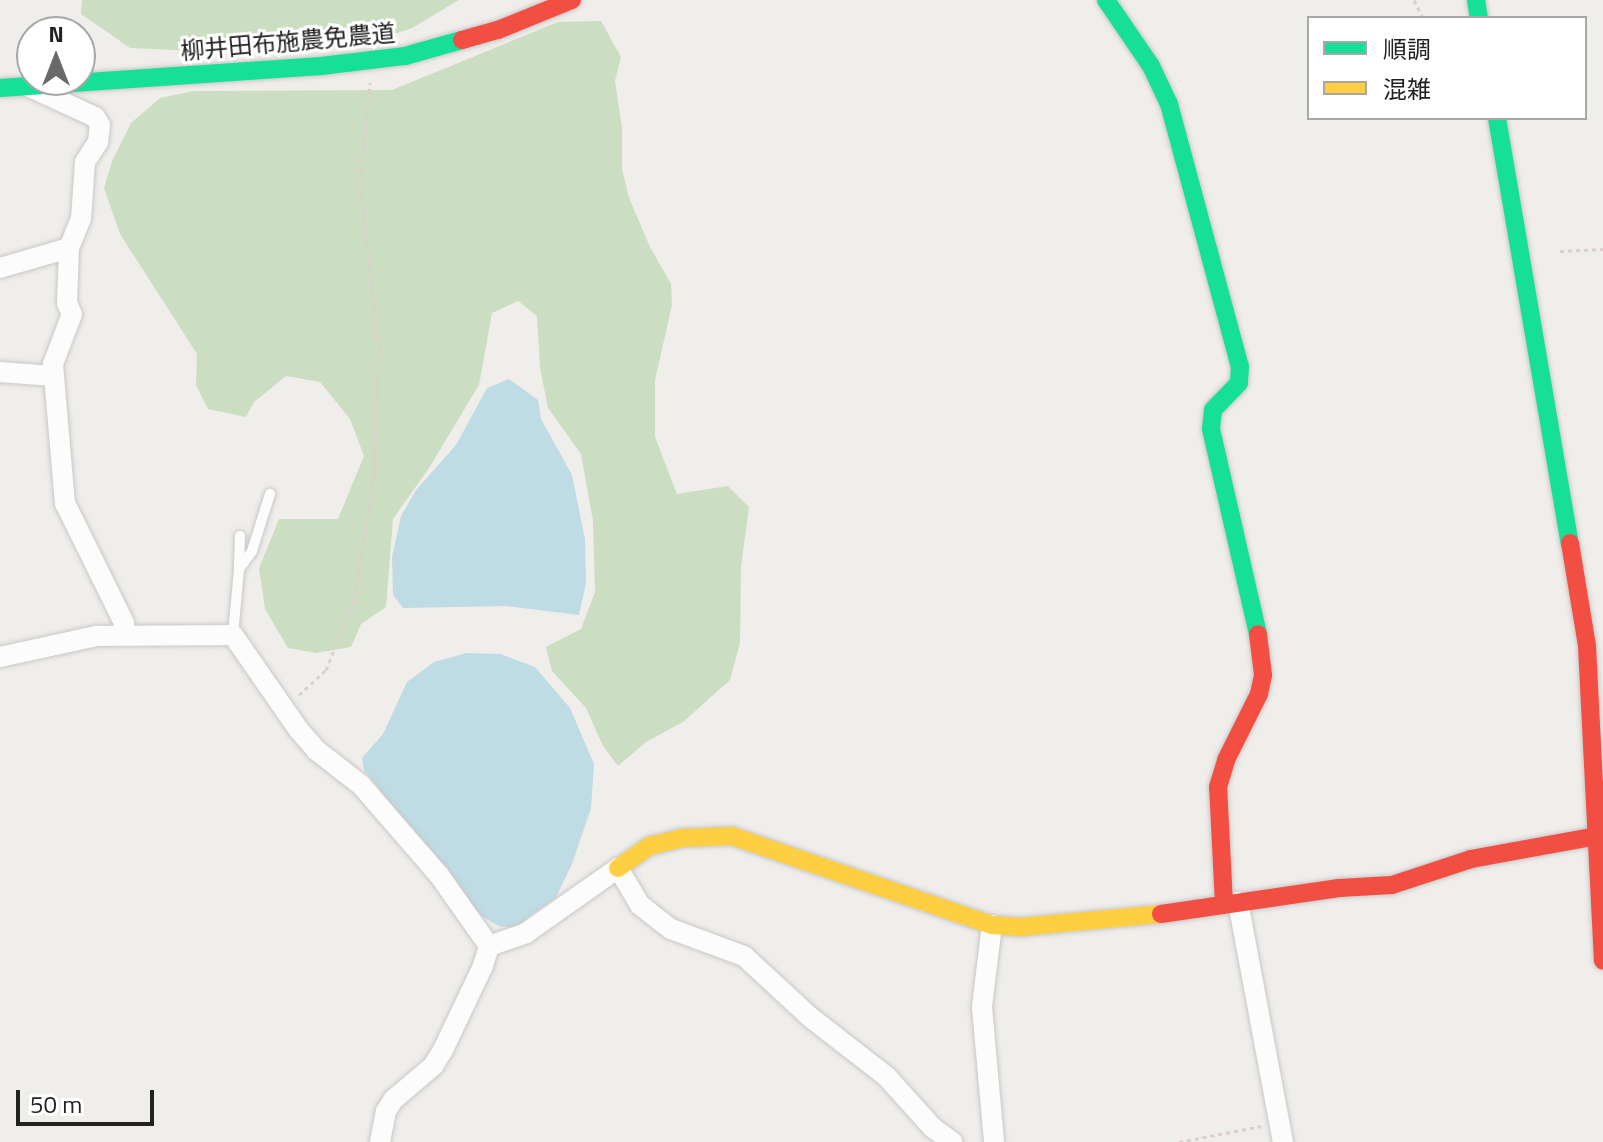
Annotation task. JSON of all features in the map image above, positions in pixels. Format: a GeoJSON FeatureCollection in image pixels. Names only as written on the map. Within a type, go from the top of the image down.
{"type":"FeatureCollection","features":[{"type":"Feature","properties":{"kind":"street","name":"柳井田布施農免農道"},"geometry":{"type":"LineString","coordinates":[[96,82],[321,66],[372,59],[451,45],[572,0]]}},
{"type":"Feature","properties":{"kind":"street"},"geometry":{"type":"LineString","coordinates":[[1106,0],[1151,66],[1169,104],[1240,367],[1239,383],[1213,410],[1211,429],[1262,653],[1263,675],[1259,694],[1226,760],[1218,787],[1231,903],[1281,1133]]}},
{"type":"Feature","properties":{"kind":"street"},"geometry":{"type":"LineString","coordinates":[[49,96],[95,117],[100,125],[98,142],[85,162],[82,177],[84,202],[69,248],[67,303],[72,314],[53,364],[53,376],[65,503],[124,623],[123,635]]}},
{"type":"Feature","properties":{"kind":"street"},"geometry":{"type":"LineString","coordinates":[[1497,120],[1577,571],[1591,691],[1603,961]]}},
{"type":"Feature","properties":{"kind":"street"},"geometry":{"type":"LineString","coordinates":[[0,268],[69,248]]}},
{"type":"Feature","properties":{"kind":"street"},"geometry":{"type":"LineString","coordinates":[[0,372],[53,376]]}},
{"type":"Feature","properties":{"kind":"street"},"geometry":{"type":"LineString","coordinates":[[0,657],[65,640],[123,635],[233,635],[316,750],[361,785],[439,875],[489,946]]}},
{"type":"Feature","properties":{"kind":"street"},"geometry":{"type":"LineString","coordinates":[[489,946],[526,933],[650,846],[682,838],[732,836],[992,925],[1069,925],[1339,888],[1392,885],[1471,859],[1599,837]]}},
{"type":"Feature","properties":{"kind":"street"},"geometry":{"type":"LineString","coordinates":[[618,868],[640,905],[671,929],[744,956],[810,1017],[887,1077],[933,1128],[952,1142]]}},
{"type":"Feature","properties":{"kind":"street"},"geometry":{"type":"LineString","coordinates":[[992,925],[982,1007],[994,1142]]}},
{"type":"Feature","properties":{"kind":"street"},"geometry":{"type":"LineString","coordinates":[[380,1142],[386,1111],[393,1100],[433,1066],[443,1050],[483,966],[489,946]]}},
{"type":"Feature","properties":{"kind":"lane"},"geometry":{"type":"LineString","coordinates":[[239,569],[252,551],[270,494]]}},
{"type":"Feature","properties":{"kind":"lane"},"geometry":{"type":"LineString","coordinates":[[233,635],[240,536]]}},
{"type":"Feature","properties":{"kind":"path"},"geometry":{"type":"LineString","coordinates":[[285,708],[326,670],[355,596],[365,546],[374,473],[379,348],[360,180],[372,59]]}},
{"type":"Feature","properties":{"kind":"path"},"geometry":{"type":"LineString","coordinates":[[1560,251],[1603,249]]}},
{"type":"Feature","properties":{"kind":"path"},"geometry":{"type":"LineString","coordinates":[[1179,1142],[1250,1126],[1281,1133]]}},
{"type":"Feature","properties":{"kind":"green space"},"geometry":{"type":"Polygon","coordinates":[[[82,0],[459,0],[412,28],[362,45],[195,51],[130,48],[96,24],[96,16],[81,14],[82,0]]]}},
{"type":"Feature","properties":{"kind":"green space"},"geometry":{"type":"Polygon","coordinates":[[[601,21],[621,57],[615,81],[622,128],[622,169],[629,198],[650,247],[671,284],[672,305],[655,380],[655,437],[677,494],[728,486],[749,507],[741,567],[740,643],[730,680],[683,722],[646,742],[618,766],[603,746],[586,708],[552,671],[546,647],[581,629],[595,592],[593,521],[581,454],[548,408],[540,368],[537,316],[518,301],[492,313],[479,385],[429,468],[393,519],[386,607],[361,624],[351,647],[316,653],[288,648],[265,609],[259,568],[279,519],[338,519],[364,456],[350,419],[320,382],[286,376],[254,402],[246,417],[208,409],[196,385],[197,354],[120,234],[104,188],[112,161],[131,123],[160,98],[194,91],[392,90],[558,22],[601,21]]]}},
{"type":"Feature","properties":{"kind":"water"},"geometry":{"type":"Polygon","coordinates":[[[509,379],[538,400],[541,419],[572,475],[585,539],[586,583],[579,615],[506,606],[403,608],[393,595],[392,557],[401,516],[416,490],[456,445],[487,388],[509,379]]]}},
{"type":"Feature","properties":{"kind":"water"},"geometry":{"type":"Polygon","coordinates":[[[467,653],[500,654],[535,667],[570,708],[594,764],[591,808],[572,864],[556,897],[514,928],[499,926],[481,916],[364,770],[362,758],[383,734],[407,682],[434,662],[467,653]]]}},
{"type":"Feature","properties":{"kind":"traffic: fast"},"geometry":{"type":"LineString","coordinates":[[1106,0],[1151,66],[1169,104],[1240,367],[1239,383],[1213,410],[1211,429],[1258,634]]}},
{"type":"Feature","properties":{"kind":"traffic: fast"},"geometry":{"type":"LineString","coordinates":[[1476,0],[1479,16]]}},
{"type":"Feature","properties":{"kind":"traffic: fast"},"geometry":{"type":"LineString","coordinates":[[0,88],[321,66],[405,56],[462,40]]}},
{"type":"Feature","properties":{"kind":"traffic: fast"},"geometry":{"type":"LineString","coordinates":[[1497,120],[1570,543]]}},
{"type":"Feature","properties":{"kind":"traffic: slow"},"geometry":{"type":"LineString","coordinates":[[618,868],[650,846],[682,838],[732,836],[992,925],[1021,927],[1161,914]]}},
{"type":"Feature","properties":{"kind":"traffic: jam"},"geometry":{"type":"LineString","coordinates":[[462,40],[498,30],[572,0]]}},
{"type":"Feature","properties":{"kind":"traffic: jam"},"geometry":{"type":"LineString","coordinates":[[1570,543],[1587,646],[1603,961]]}},
{"type":"Feature","properties":{"kind":"traffic: jam"},"geometry":{"type":"LineString","coordinates":[[1224,904],[1218,787],[1226,760],[1259,694],[1263,675],[1258,634]]}},
{"type":"Feature","properties":{"kind":"traffic: jam"},"geometry":{"type":"LineString","coordinates":[[1161,914],[1339,888],[1392,885],[1471,859],[1603,835]]}}]}
